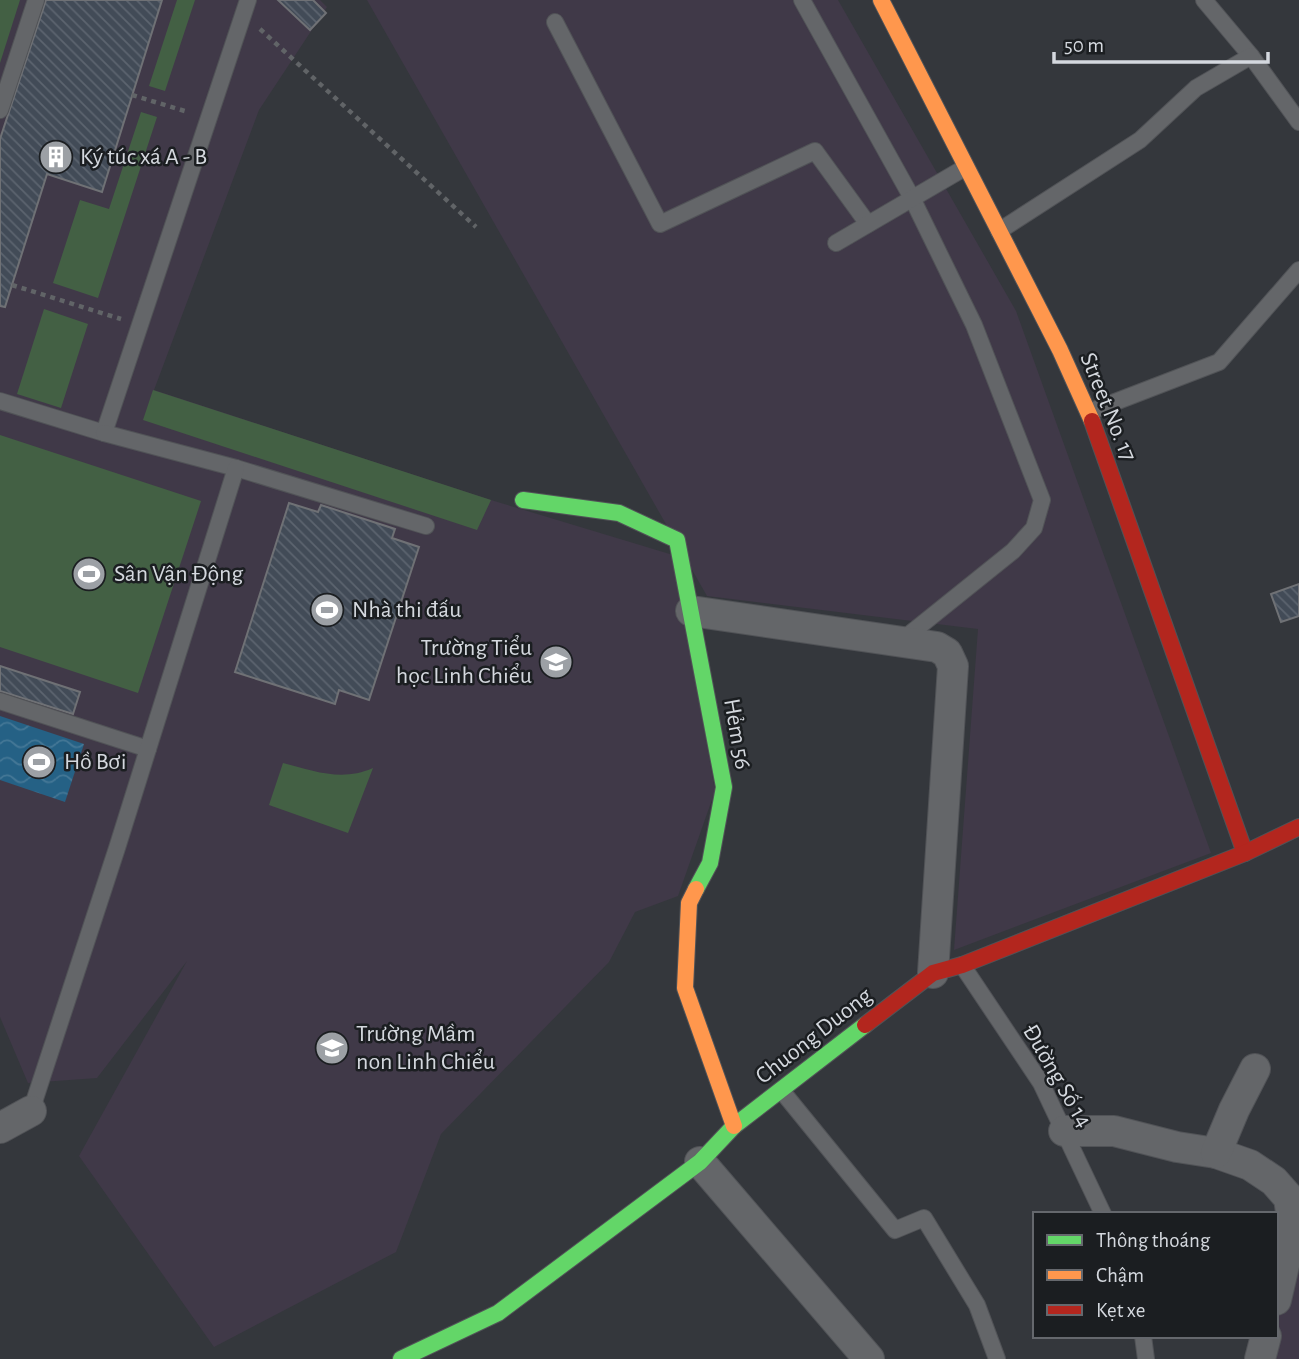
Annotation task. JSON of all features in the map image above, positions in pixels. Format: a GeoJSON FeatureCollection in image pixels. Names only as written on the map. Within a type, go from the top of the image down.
{"type":"FeatureCollection","features":[{"type":"Feature","properties":{"kind":"street","name":"Street No. 17"},"geometry":{"type":"LineString","coordinates":[[881,0],[1089,412],[1245,853]]}},
{"type":"Feature","properties":{"kind":"street","name":"Hẻm 56"},"geometry":{"type":"LineString","coordinates":[[523,500],[620,513],[677,540],[724,787],[709,863],[689,903],[685,988],[734,1126]]}},
{"type":"Feature","properties":{"kind":"street"},"geometry":{"type":"LineString","coordinates":[[691,611],[901,641],[937,647],[947,653],[953,666],[933,973]]}},
{"type":"Feature","properties":{"kind":"street","name":"Chuong Duong"},"geometry":{"type":"LineString","coordinates":[[401,1359],[498,1313],[700,1162],[734,1126],[933,973],[962,965],[1245,853],[1299,827]]}},
{"type":"Feature","properties":{"kind":"street"},"geometry":{"type":"LineString","coordinates":[[1216,1153],[1255,1069]]}},
{"type":"Feature","properties":{"kind":"street"},"geometry":{"type":"LineString","coordinates":[[0,1128],[31,1111]]}},
{"type":"Feature","properties":{"kind":"street"},"geometry":{"type":"LineString","coordinates":[[1064,1131],[1114,1131],[1177,1147],[1216,1153],[1250,1165],[1274,1181],[1289,1198],[1293,1226],[1278,1291]]}},
{"type":"Feature","properties":{"kind":"street"},"geometry":{"type":"LineString","coordinates":[[700,1162],[869,1359]]}},
{"type":"Feature","properties":{"kind":"street"},"geometry":{"type":"LineString","coordinates":[[1260,1359],[1265,1338]]}},
{"type":"Feature","properties":{"kind":"lane"},"geometry":{"type":"LineString","coordinates":[[0,110],[36,0]]}},
{"type":"Feature","properties":{"kind":"lane"},"geometry":{"type":"LineString","coordinates":[[802,0],[912,198],[974,325],[1042,500],[1034,528],[1013,551],[901,641]]}},
{"type":"Feature","properties":{"kind":"lane"},"geometry":{"type":"LineString","coordinates":[[1204,0],[1251,56],[1299,122]]}},
{"type":"Feature","properties":{"kind":"lane"},"geometry":{"type":"LineString","coordinates":[[104,433],[245,7]]}},
{"type":"Feature","properties":{"kind":"lane"},"geometry":{"type":"LineString","coordinates":[[555,22],[660,224],[815,151],[867,224]]}},
{"type":"Feature","properties":{"kind":"lane"},"geometry":{"type":"LineString","coordinates":[[999,232],[1140,140],[1196,88],[1251,56]]}},
{"type":"Feature","properties":{"kind":"lane"},"geometry":{"type":"LineString","coordinates":[[836,243],[966,167]]}},
{"type":"Feature","properties":{"kind":"lane"},"geometry":{"type":"LineString","coordinates":[[1089,412],[1219,362],[1299,270]]}},
{"type":"Feature","properties":{"kind":"lane"},"geometry":{"type":"LineString","coordinates":[[0,401],[104,433],[236,468],[426,526]]}},
{"type":"Feature","properties":{"kind":"lane"},"geometry":{"type":"LineString","coordinates":[[31,1111],[236,468]]}},
{"type":"Feature","properties":{"kind":"lane"},"geometry":{"type":"LineString","coordinates":[[0,701],[148,749]]}},
{"type":"Feature","properties":{"kind":"lane","name":"Đường Số 14"},"geometry":{"type":"LineString","coordinates":[[962,965],[1041,1083],[1102,1212]]}},
{"type":"Feature","properties":{"kind":"lane"},"geometry":{"type":"LineString","coordinates":[[781,1090],[895,1230],[924,1218],[977,1305],[997,1359]]}},
{"type":"Feature","properties":{"kind":"lane"},"geometry":{"type":"LineString","coordinates":[[1143,1338],[1146,1359]]}},
{"type":"Feature","properties":{"kind":"path"},"geometry":{"type":"LineString","coordinates":[[245,7],[476,227]]}},
{"type":"Feature","properties":{"kind":"path"},"geometry":{"type":"LineString","coordinates":[[132,95],[208,117]]}},
{"type":"Feature","properties":{"kind":"path"},"geometry":{"type":"LineString","coordinates":[[12,285],[140,325]]}},
{"type":"Feature","properties":{"kind":"shaded area"},"geometry":{"type":"Polygon","coordinates":[[[0,0],[320,0],[327,7],[259,110],[154,390],[491,500],[673,555],[715,791],[678,896],[635,912],[609,962],[441,1134],[396,1252],[214,1347],[79,1156],[187,961],[97,1078],[28,1083],[0,1017],[0,0]]]}},
{"type":"Feature","properties":{"kind":"shaded area"},"geometry":{"type":"Polygon","coordinates":[[[367,0],[838,0],[1016,311],[1211,853],[954,950],[978,629],[707,596],[367,0]]]}},
{"type":"Feature","properties":{"kind":"shaded area"},"geometry":{"type":"Polygon","coordinates":[[[1299,1226],[1299,1359],[1263,1359],[1275,1338],[1278,1338],[1278,1304],[1299,1226]]]}},
{"type":"Feature","properties":{"kind":"green space"},"geometry":{"type":"Polygon","coordinates":[[[0,0],[20,0],[0,63],[0,0]]]}},
{"type":"Feature","properties":{"kind":"green space"},"geometry":{"type":"Polygon","coordinates":[[[177,0],[195,0],[165,91],[149,86],[177,0]]]}},
{"type":"Feature","properties":{"kind":"green space"},"geometry":{"type":"Polygon","coordinates":[[[141,112],[157,117],[98,298],[53,283],[80,200],[109,209],[141,112]]]}},
{"type":"Feature","properties":{"kind":"green space"},"geometry":{"type":"Polygon","coordinates":[[[44,309],[88,324],[61,408],[17,394],[44,309]]]}},
{"type":"Feature","properties":{"kind":"green space"},"geometry":{"type":"Polygon","coordinates":[[[153,390],[491,500],[477,530],[143,420],[153,390]]]}},
{"type":"Feature","properties":{"kind":"green space","name":"Sân Vận Động"},"geometry":{"type":"Polygon","coordinates":[[[0,435],[201,501],[138,693],[0,647],[0,435]]]}},
{"type":"Feature","properties":{"kind":"green space"},"geometry":{"type":"Polygon","coordinates":[[[283,763],[339,775],[373,768],[348,833],[269,805],[283,763]]]}},
{"type":"Feature","properties":{"kind":"water","name":"Hồ Bơi"},"geometry":{"type":"Polygon","coordinates":[[[0,716],[84,744],[65,802],[0,780],[0,716]]]}},
{"type":"Feature","properties":{"kind":"building","name":"Ký túc xá A - B"},"geometry":{"type":"Polygon","coordinates":[[[46,0],[162,0],[102,192],[47,174],[5,307],[0,306],[0,139],[46,0]]]}},
{"type":"Feature","properties":{"kind":"building"},"geometry":{"type":"Polygon","coordinates":[[[278,0],[313,0],[326,13],[310,30],[278,0]]]}},
{"type":"Feature","properties":{"kind":"building","name":"Nhà thi đấu"},"geometry":{"type":"Polygon","coordinates":[[[289,503],[318,512],[321,505],[395,529],[392,538],[419,547],[369,700],[339,690],[335,704],[235,672],[289,503]]]}},
{"type":"Feature","properties":{"kind":"building"},"geometry":{"type":"Polygon","coordinates":[[[1299,584],[1299,616],[1281,622],[1271,594],[1299,584]]]}},
{"type":"Feature","properties":{"kind":"building"},"geometry":{"type":"Polygon","coordinates":[[[0,666],[80,692],[73,714],[0,691],[0,666]]]}},
{"type":"Feature","properties":{"kind":"traffic: fast"},"geometry":{"type":"LineString","coordinates":[[523,500],[619,513],[677,540],[724,787],[710,863],[696,889]]}},
{"type":"Feature","properties":{"kind":"traffic: fast"},"geometry":{"type":"LineString","coordinates":[[401,1359],[498,1313],[700,1162],[734,1126],[865,1025]]}},
{"type":"Feature","properties":{"kind":"traffic: slow"},"geometry":{"type":"LineString","coordinates":[[881,0],[1060,350],[1092,421]]}},
{"type":"Feature","properties":{"kind":"traffic: slow"},"geometry":{"type":"LineString","coordinates":[[696,889],[689,903],[685,988],[734,1126]]}},
{"type":"Feature","properties":{"kind":"traffic: jam"},"geometry":{"type":"LineString","coordinates":[[1092,421],[1245,853]]}},
{"type":"Feature","properties":{"kind":"traffic: jam"},"geometry":{"type":"LineString","coordinates":[[865,1025],[933,973],[962,965],[1245,853],[1299,827]]}},
{"type":"Feature","properties":{"kind":"place","name":"Ký túc xá A - B"},"geometry":{"type":"Point","coordinates":[56,157]}},
{"type":"Feature","properties":{"kind":"place","name":"Sân Vận Động"},"geometry":{"type":"Point","coordinates":[89,574]}},
{"type":"Feature","properties":{"kind":"place","name":"Nhà thi đấu"},"geometry":{"type":"Point","coordinates":[327,610]}},
{"type":"Feature","properties":{"kind":"place","name":"Trường Tiểu học Linh Chiểu"},"geometry":{"type":"Point","coordinates":[556,662]}},
{"type":"Feature","properties":{"kind":"place","name":"Hồ Bơi"},"geometry":{"type":"Point","coordinates":[39,762]}},
{"type":"Feature","properties":{"kind":"place","name":"Trường Mầm non Linh Chiểu"},"geometry":{"type":"Point","coordinates":[332,1048]}}]}
